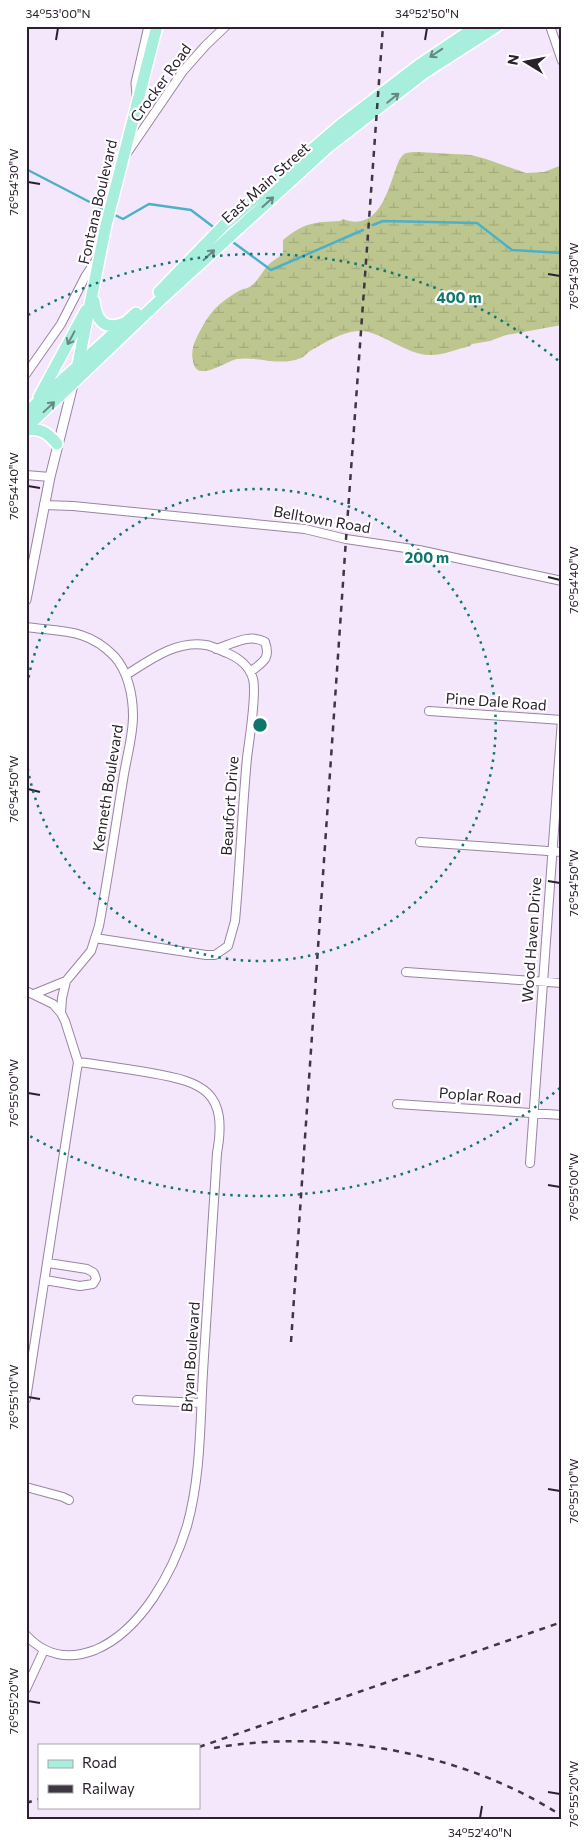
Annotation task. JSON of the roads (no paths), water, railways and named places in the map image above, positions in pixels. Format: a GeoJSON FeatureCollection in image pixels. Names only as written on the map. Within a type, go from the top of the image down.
{"type":"FeatureCollection","features":[{"type":"Feature","properties":{"kind":"main road","name":"Fontana Boulevard"},"geometry":{"type":"LineString","coordinates":[[73,385],[106,225],[157,26]]}},
{"type":"Feature","properties":{"kind":"main road","name":"East Main Street"},"geometry":{"type":"LineString","coordinates":[[26,412],[158,294],[220,229],[378,95],[418,65],[478,26]]}},
{"type":"Feature","properties":{"kind":"main road","name":"East Main Street"},"geometry":{"type":"LineString","coordinates":[[26,429],[93,364],[328,147],[424,73],[497,26]]}},
{"type":"Feature","properties":{"kind":"main road"},"geometry":{"type":"LineString","coordinates":[[93,295],[96,314],[102,323],[117,326],[126,322]]}},
{"type":"Feature","properties":{"kind":"main road"},"geometry":{"type":"LineString","coordinates":[[36,404],[93,295]]}},
{"type":"Feature","properties":{"kind":"main road"},"geometry":{"type":"LineString","coordinates":[[26,429],[44,431],[57,444]]}},
{"type":"Feature","properties":{"kind":"street"},"geometry":{"type":"LineString","coordinates":[[137,106],[136,83],[149,26]]}},
{"type":"Feature","properties":{"kind":"street","name":"Crocker Road"},"geometry":{"type":"LineString","coordinates":[[122,160],[136,144],[182,71],[226,26]]}},
{"type":"Feature","properties":{"kind":"street"},"geometry":{"type":"LineString","coordinates":[[550,26],[562,61]]}},
{"type":"Feature","properties":{"kind":"street"},"geometry":{"type":"LineString","coordinates":[[26,374],[61,324],[85,277],[101,252]]}},
{"type":"Feature","properties":{"kind":"street"},"geometry":{"type":"LineString","coordinates":[[26,600],[57,444],[73,385]]}},
{"type":"Feature","properties":{"kind":"street"},"geometry":{"type":"LineString","coordinates":[[26,475],[50,477]]}},
{"type":"Feature","properties":{"kind":"street","name":"Belltown Road"},"geometry":{"type":"LineString","coordinates":[[44,505],[73,506],[305,529],[346,539],[419,550],[562,581]]}},
{"type":"Feature","properties":{"kind":"street","name":"Kenneth Boulevard"},"geometry":{"type":"LineString","coordinates":[[26,627],[66,630],[98,642],[114,657],[126,675],[133,716],[103,906],[95,938],[91,951],[66,981]]}},
{"type":"Feature","properties":{"kind":"street"},"geometry":{"type":"LineString","coordinates":[[126,675],[156,656],[179,646],[198,644],[216,649],[245,664],[250,672],[267,657],[268,651],[265,642],[258,638],[251,638],[216,649]]}},
{"type":"Feature","properties":{"kind":"street","name":"Beaufort Drive"},"geometry":{"type":"LineString","coordinates":[[95,938],[206,955],[215,955],[228,946],[235,921],[247,760],[255,686],[250,672]]}},
{"type":"Feature","properties":{"kind":"street","name":"Pine Dale Road"},"geometry":{"type":"LineString","coordinates":[[429,711],[562,720]]}},
{"type":"Feature","properties":{"kind":"street","name":"Wood Haven Drive"},"geometry":{"type":"LineString","coordinates":[[530,1163],[562,720]]}},
{"type":"Feature","properties":{"kind":"street"},"geometry":{"type":"LineString","coordinates":[[420,842],[562,852]]}},
{"type":"Feature","properties":{"kind":"street"},"geometry":{"type":"LineString","coordinates":[[406,972],[562,983]]}},
{"type":"Feature","properties":{"kind":"street"},"geometry":{"type":"LineString","coordinates":[[34,994],[66,981]]}},
{"type":"Feature","properties":{"kind":"street"},"geometry":{"type":"LineString","coordinates":[[61,1013],[66,981]]}},
{"type":"Feature","properties":{"kind":"street"},"geometry":{"type":"LineString","coordinates":[[26,990],[53,1004],[61,1013],[78,1062],[26,1399]]}},
{"type":"Feature","properties":{"kind":"street","name":"Bryan Boulevard"},"geometry":{"type":"LineString","coordinates":[[26,1635],[44,1650],[70,1656],[86,1653],[103,1646],[128,1627],[157,1592],[173,1563],[188,1523],[196,1475],[220,1139],[219,1116],[211,1096],[204,1089],[186,1079],[78,1062]]}},
{"type":"Feature","properties":{"kind":"street","name":"Poplar Road"},"geometry":{"type":"LineString","coordinates":[[397,1104],[562,1115]]}},
{"type":"Feature","properties":{"kind":"street"},"geometry":{"type":"LineString","coordinates":[[45,1280],[85,1286],[93,1284],[96,1278],[94,1273],[88,1269],[48,1263]]}},
{"type":"Feature","properties":{"kind":"street"},"geometry":{"type":"LineString","coordinates":[[137,1400],[201,1404]]}},
{"type":"Feature","properties":{"kind":"street"},"geometry":{"type":"LineString","coordinates":[[26,1487],[69,1500]]}},
{"type":"Feature","properties":{"kind":"street"},"geometry":{"type":"LineString","coordinates":[[26,1688],[44,1650]]}},
{"type":"Feature","properties":{"kind":"waterway"},"geometry":{"type":"LineString","coordinates":[[26,169],[107,211]]}},
{"type":"Feature","properties":{"kind":"waterway"},"geometry":{"type":"LineString","coordinates":[[111,213],[123,219],[149,204],[191,210],[216,229]]}},
{"type":"Feature","properties":{"kind":"waterway"},"geometry":{"type":"LineString","coordinates":[[373,225],[383,221],[477,223],[512,250],[562,253]]}},
{"type":"Feature","properties":{"kind":"waterway"},"geometry":{"type":"LineString","coordinates":[[230,240],[271,270],[363,230]]}},
{"type":"Feature","properties":{"kind":"railway"},"geometry":{"type":"LineString","coordinates":[[291,1342],[383,26]]}},
{"type":"Feature","properties":{"kind":"railway"},"geometry":{"type":"LineString","coordinates":[[200,1747],[562,1622]]}},
{"type":"Feature","properties":{"kind":"railway"},"geometry":{"type":"LineString","coordinates":[[214,1748],[258,1743],[303,1741],[394,1750],[439,1761],[482,1776],[524,1794],[562,1816]]}},
{"type":"Feature","properties":{"kind":"railway"},"geometry":{"type":"LineString","coordinates":[[26,1803],[38,1799]]}}]}
